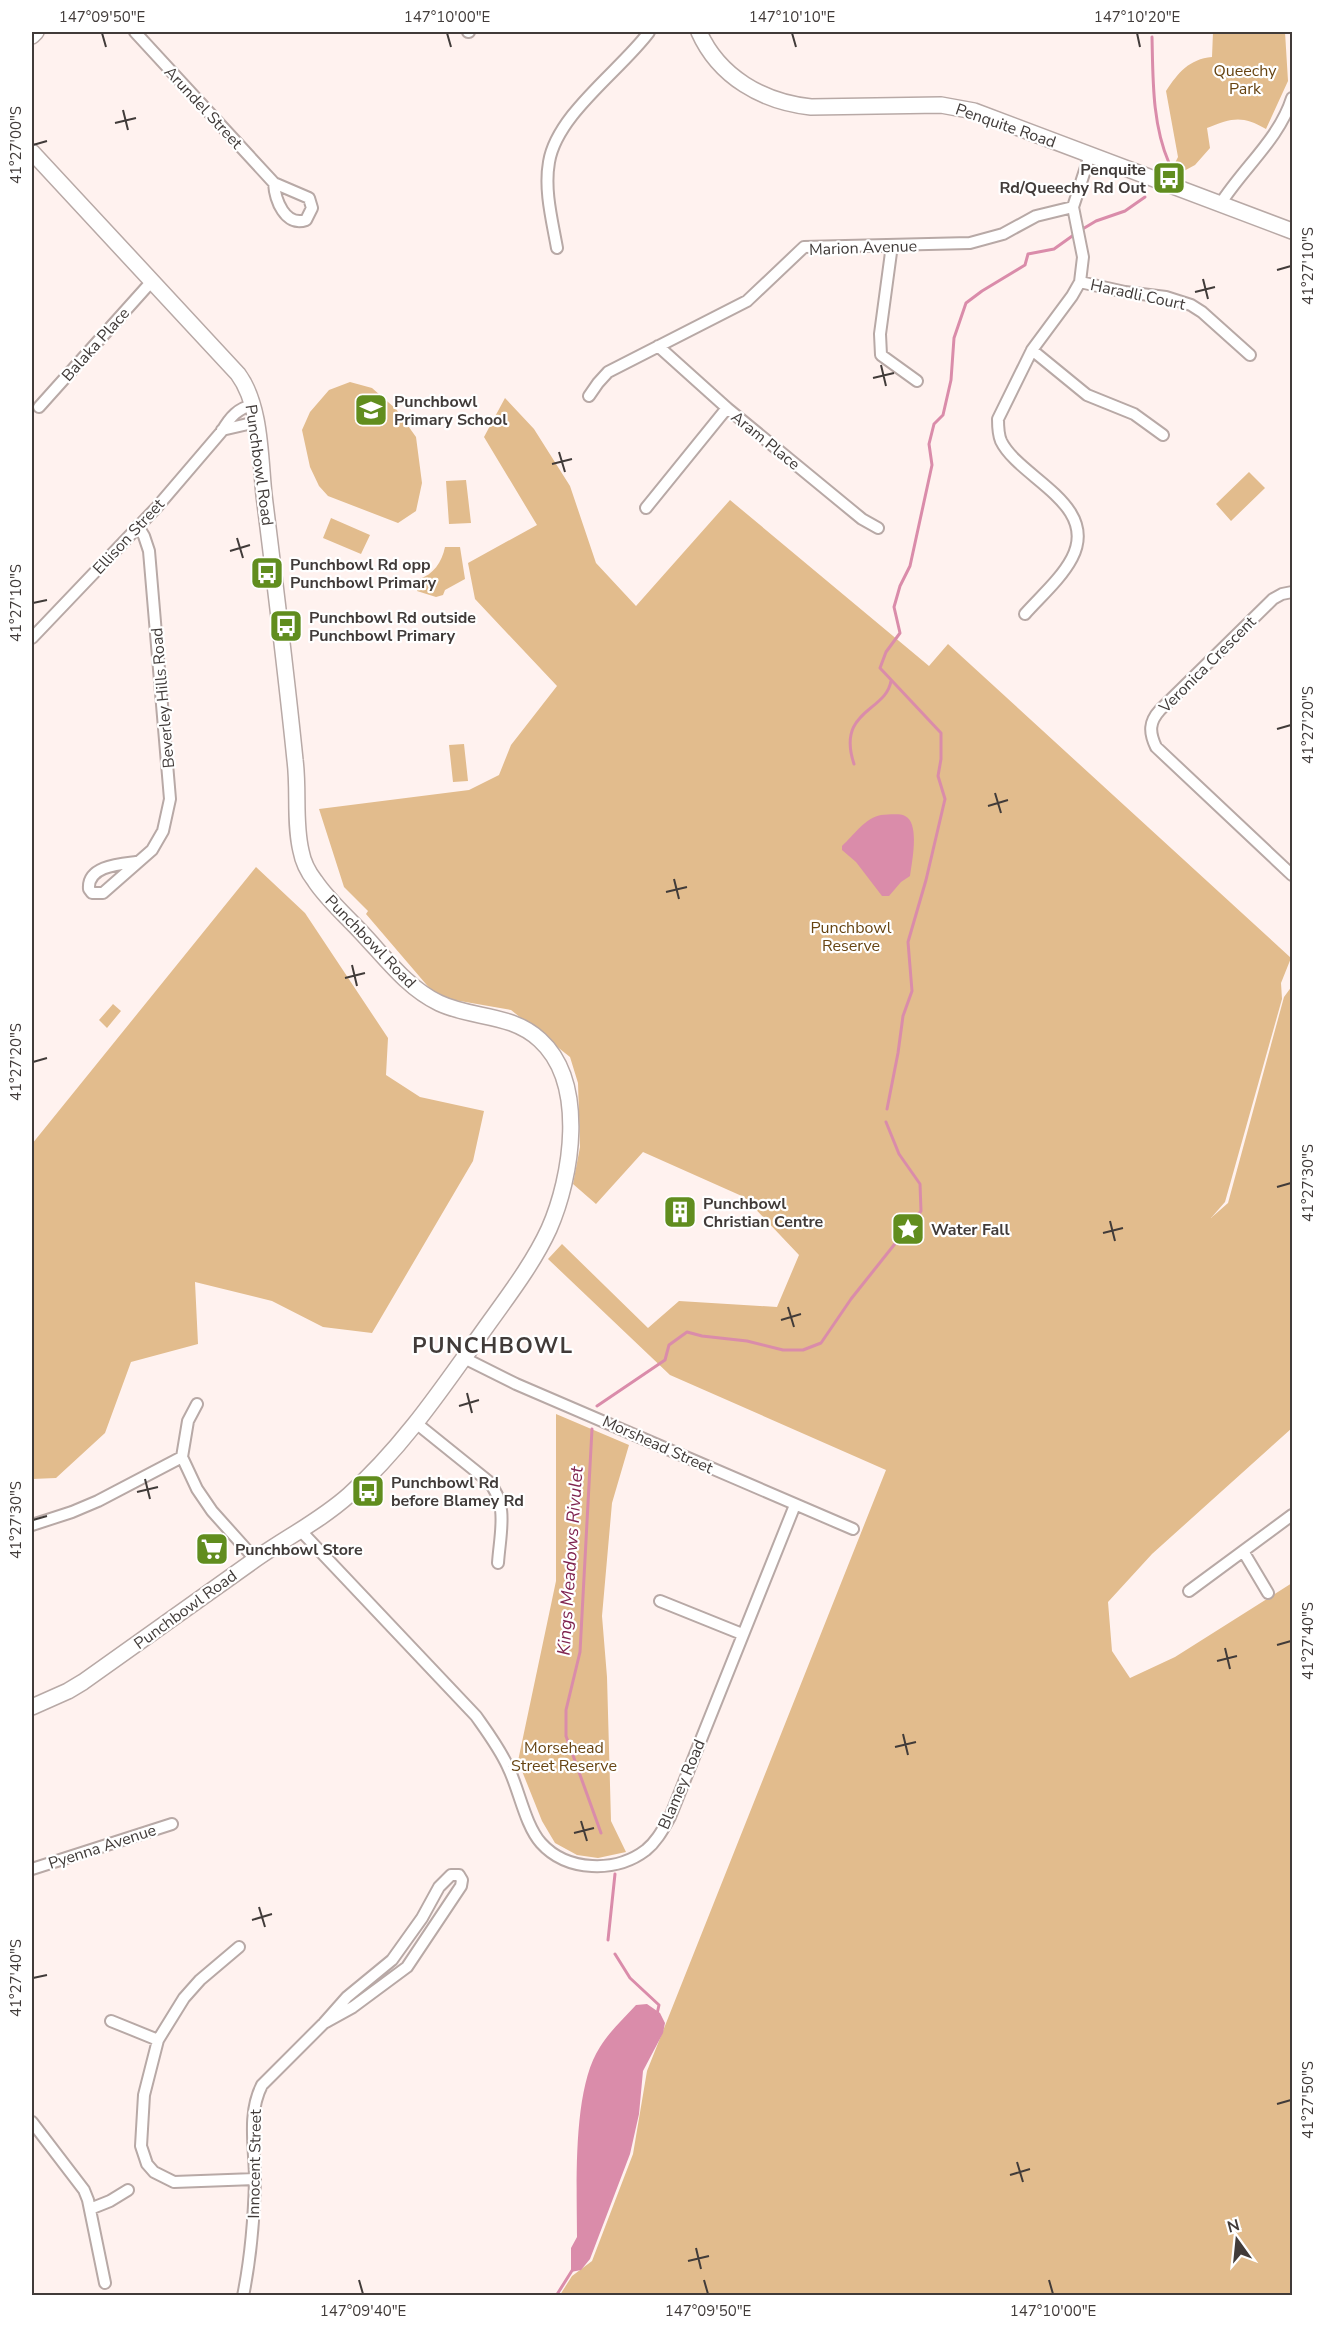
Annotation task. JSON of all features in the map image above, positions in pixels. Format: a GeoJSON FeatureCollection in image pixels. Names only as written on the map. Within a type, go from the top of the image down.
{"type":"FeatureCollection","features":[{"type":"Feature","properties":{"kind":"street"},"geometry":{"type":"LineString","coordinates":[[32,36],[36,32]]}},
{"type":"Feature","properties":{"kind":"street","name":"Arundel Street"},"geometry":{"type":"LineString","coordinates":[[135,32],[274,183]]}},
{"type":"Feature","properties":{"kind":"street"},"geometry":{"type":"LineString","coordinates":[[557,248],[548,194],[549,161],[552,153],[569,119],[649,32]]}},
{"type":"Feature","properties":{"kind":"street","name":"Penquite Road"},"geometry":{"type":"LineString","coordinates":[[699,32],[706,47],[727,72],[757,93],[774,100],[811,107],[958,107],[983,114],[1293,231]]}},
{"type":"Feature","properties":{"kind":"street"},"geometry":{"type":"LineString","coordinates":[[1221,203],[1234,183],[1269,142],[1293,98]]}},
{"type":"Feature","properties":{"kind":"street","name":"Punchbowl Road"},"geometry":{"type":"LineString","coordinates":[[32,152],[247,386],[253,405],[296,763],[299,841],[307,869],[318,886],[417,990],[449,1007],[501,1018],[524,1028],[548,1048],[559,1063],[565,1081],[570,1132],[568,1164],[560,1202],[541,1245],[464,1358],[416,1423],[359,1487],[341,1502],[255,1559],[83,1682],[32,1707]]}},
{"type":"Feature","properties":{"kind":"street"},"geometry":{"type":"LineString","coordinates":[[1024,614],[1065,568],[1071,559],[1077,540],[1074,519],[1067,508],[1006,449],[998,430],[998,419],[1032,350],[1080,282],[1083,257],[1072,207],[1090,155]]}},
{"type":"Feature","properties":{"kind":"street","name":"Marion Avenue"},"geometry":{"type":"LineString","coordinates":[[589,396],[597,382],[609,372],[747,301],[804,247],[956,244],[988,239],[1013,230],[1036,216],[1072,207]]}},
{"type":"Feature","properties":{"kind":"street"},"geometry":{"type":"LineString","coordinates":[[892,245],[880,334],[881,355],[917,381]]}},
{"type":"Feature","properties":{"kind":"street","name":"Balaka Place"},"geometry":{"type":"LineString","coordinates":[[39,407],[152,281]]}},
{"type":"Feature","properties":{"kind":"street","name":"Haradli Court"},"geometry":{"type":"LineString","coordinates":[[1080,282],[1125,292],[1166,297],[1191,305],[1250,355]]}},
{"type":"Feature","properties":{"kind":"street","name":"Aram Place"},"geometry":{"type":"LineString","coordinates":[[658,346],[727,408],[862,519],[878,528]]}},
{"type":"Feature","properties":{"kind":"street"},"geometry":{"type":"LineString","coordinates":[[1032,350],[1088,395],[1134,414],[1162,435]]}},
{"type":"Feature","properties":{"kind":"street","name":"Ellison Street"},"geometry":{"type":"LineString","coordinates":[[32,638],[138,526],[230,418],[238,410],[253,405]]}},
{"type":"Feature","properties":{"kind":"street"},"geometry":{"type":"LineString","coordinates":[[646,508],[727,408]]}},
{"type":"Feature","properties":{"kind":"street"},"geometry":{"type":"LineString","coordinates":[[222,430],[255,422]]}},
{"type":"Feature","properties":{"kind":"street","name":"Beverley Hills Road"},"geometry":{"type":"LineString","coordinates":[[136,862],[152,850],[158,841],[168,816],[170,800],[149,551],[138,526]]}},
{"type":"Feature","properties":{"kind":"street","name":"Veronica Crescent"},"geometry":{"type":"LineString","coordinates":[[1293,592],[1273,599],[1160,710],[1153,718],[1150,728],[1155,747],[1293,875]]}},
{"type":"Feature","properties":{"kind":"street","name":"Morshead Street"},"geometry":{"type":"LineString","coordinates":[[464,1358],[516,1384],[853,1529]]}},
{"type":"Feature","properties":{"kind":"street"},"geometry":{"type":"LineString","coordinates":[[197,1404],[188,1421],[182,1457],[197,1489],[212,1511],[255,1559]]}},
{"type":"Feature","properties":{"kind":"street"},"geometry":{"type":"LineString","coordinates":[[416,1423],[496,1490],[502,1509],[498,1563]]}},
{"type":"Feature","properties":{"kind":"street"},"geometry":{"type":"LineString","coordinates":[[32,1525],[98,1501],[182,1457]]}},
{"type":"Feature","properties":{"kind":"street","name":"Blamey Road"},"geometry":{"type":"LineString","coordinates":[[300,1530],[476,1716],[508,1767],[542,1844],[566,1861],[609,1866],[632,1860],[648,1849],[660,1835],[670,1816],[795,1504]]}},
{"type":"Feature","properties":{"kind":"street"},"geometry":{"type":"LineString","coordinates":[[1189,1591],[1293,1515]]}},
{"type":"Feature","properties":{"kind":"street"},"geometry":{"type":"LineString","coordinates":[[1244,1551],[1268,1593]]}},
{"type":"Feature","properties":{"kind":"street"},"geometry":{"type":"LineString","coordinates":[[660,1601],[742,1634]]}},
{"type":"Feature","properties":{"kind":"street","name":"Pyenna Avenue"},"geometry":{"type":"LineString","coordinates":[[32,1869],[172,1824]]}},
{"type":"Feature","properties":{"kind":"street","name":"Innocent Street"},"geometry":{"type":"LineString","coordinates":[[243,2295],[252,2238],[255,2179],[253,2118],[257,2095],[262,2085],[347,1997],[393,1960],[422,1918],[439,1887],[451,1875],[459,1875],[462,1880],[461,1886],[407,1967],[353,2007],[324,2023]]}},
{"type":"Feature","properties":{"kind":"street"},"geometry":{"type":"LineString","coordinates":[[239,1947],[200,1980],[184,1998],[158,2040],[149,2067],[142,2117],[141,2146],[147,2164],[154,2172],[174,2182],[255,2179]]}},
{"type":"Feature","properties":{"kind":"street"},"geometry":{"type":"LineString","coordinates":[[111,2022],[158,2040]]}},
{"type":"Feature","properties":{"kind":"street"},"geometry":{"type":"LineString","coordinates":[[32,2122],[84,2190],[105,2283]]}},
{"type":"Feature","properties":{"kind":"street"},"geometry":{"type":"LineString","coordinates":[[90,2209],[110,2202],[128,2190]]}},
{"type":"Feature","properties":{"kind":"green space","name":"Queechy Park"},"geometry":{"type":"Polygon","coordinates":[[[1213,32],[1285,32],[1288,81],[1266,129],[1243,120],[1230,120],[1207,128],[1210,148],[1195,165],[1182,172],[1176,170],[1174,165],[1178,157],[1166,91],[1185,68],[1204,58],[1212,57],[1213,32]]]}},
{"type":"Feature","properties":{"kind":"green space"},"geometry":{"type":"Polygon","coordinates":[[[350,382],[372,388],[396,409],[416,437],[422,483],[416,511],[398,523],[328,496],[319,486],[310,467],[302,430],[310,412],[329,390],[350,382]]]}},
{"type":"Feature","properties":{"kind":"green space","name":"Punchbowl Reserve"},"geometry":{"type":"Polygon","coordinates":[[[505,398],[534,429],[570,486],[596,563],[636,606],[730,500],[929,666],[948,644],[1291,958],[1281,983],[1282,999],[1225,1202],[1211,1218],[1228,1203],[1284,997],[1292,986],[1292,1428],[1152,1554],[1108,1602],[1112,1651],[1130,1678],[1175,1657],[1292,1583],[1292,2295],[560,2295],[572,2276],[592,2261],[633,2154],[647,2071],[886,1470],[670,1375],[548,1259],[562,1244],[648,1328],[679,1301],[777,1307],[799,1255],[744,1197],[643,1152],[596,1204],[573,1184],[580,1147],[578,1083],[570,1057],[511,1010],[437,997],[366,914],[368,911],[344,887],[319,809],[469,790],[499,775],[511,745],[557,686],[475,599],[468,563],[537,525],[484,437],[505,398]]]}},
{"type":"Feature","properties":{"kind":"green space"},"geometry":{"type":"Polygon","coordinates":[[[1249,472],[1265,488],[1231,521],[1216,504],[1249,472]]]}},
{"type":"Feature","properties":{"kind":"green space"},"geometry":{"type":"Polygon","coordinates":[[[466,480],[471,523],[449,524],[446,481],[466,480]]]}},
{"type":"Feature","properties":{"kind":"green space"},"geometry":{"type":"Polygon","coordinates":[[[331,518],[370,535],[361,554],[323,538],[331,518]]]}},
{"type":"Feature","properties":{"kind":"green space"},"geometry":{"type":"Polygon","coordinates":[[[445,547],[460,547],[465,579],[445,590],[443,595],[436,597],[417,591],[419,579],[436,567],[445,547]]]}},
{"type":"Feature","properties":{"kind":"green space"},"geometry":{"type":"Polygon","coordinates":[[[464,744],[468,781],[453,782],[449,745],[464,744]]]}},
{"type":"Feature","properties":{"kind":"green space"},"geometry":{"type":"Polygon","coordinates":[[[256,867],[305,913],[388,1038],[386,1075],[420,1097],[484,1111],[473,1161],[372,1333],[323,1327],[272,1301],[195,1282],[198,1344],[131,1362],[105,1433],[56,1478],[32,1479],[32,1144],[256,867]]]}},
{"type":"Feature","properties":{"kind":"green space"},"geometry":{"type":"Polygon","coordinates":[[[113,1004],[121,1011],[107,1028],[99,1020],[113,1004]]]}},
{"type":"Feature","properties":{"kind":"green space","name":"Morsehead Street Reserve"},"geometry":{"type":"Polygon","coordinates":[[[556,1414],[629,1445],[612,1503],[602,1616],[607,1677],[611,1821],[626,1852],[598,1858],[577,1855],[555,1843],[542,1821],[518,1761],[556,1581],[556,1414]]]}},
{"type":"Feature","properties":{"kind":"shaded area"},"geometry":{"type":"Polygon","coordinates":[[[881,815],[905,816],[910,820],[914,834],[910,876],[901,882],[889,896],[882,896],[856,862],[842,850],[842,846],[860,828],[881,815]]]}},
{"type":"Feature","properties":{"kind":"shaded area"},"geometry":{"type":"Polygon","coordinates":[[[647,2004],[660,2013],[665,2023],[663,2033],[643,2071],[639,2114],[630,2154],[590,2259],[581,2270],[571,2272],[571,2248],[577,2237],[580,2112],[591,2065],[600,2047],[617,2025],[636,2005],[647,2004]]]}},
{"type":"Feature","properties":{"kind":"waterway","name":"Kings Meadows Rivulet"},"geometry":{"type":"LineString","coordinates":[[1152,37],[1156,117],[1169,163]]}},
{"type":"Feature","properties":{"kind":"waterway","name":"Kings Meadows Rivulet"},"geometry":{"type":"LineString","coordinates":[[1081,230],[1096,221],[1125,211],[1145,197]]}},
{"type":"Feature","properties":{"kind":"waterway","name":"Kings Meadows Rivulet"},"geometry":{"type":"LineString","coordinates":[[887,1109],[903,1016],[912,991],[908,942],[926,880],[945,799],[938,776],[941,759],[941,733],[880,668],[886,652],[900,633],[894,607],[900,586],[910,566],[932,465],[929,444],[934,424],[943,415],[951,380],[954,338],[966,303],[1025,265],[1028,254],[1054,249],[1075,234]]}},
{"type":"Feature","properties":{"kind":"waterway"},"geometry":{"type":"LineString","coordinates":[[854,764],[850,746],[851,733],[856,722],[881,699],[891,681]]}},
{"type":"Feature","properties":{"kind":"waterway","name":"Kings Meadows Rivulet"},"geometry":{"type":"LineString","coordinates":[[597,1406],[665,1360],[669,1345],[687,1332],[747,1341],[783,1350],[803,1350],[821,1343],[851,1299],[921,1211],[920,1184],[899,1154],[886,1122]]}},
{"type":"Feature","properties":{"kind":"waterway","name":"Kings Meadows Rivulet"},"geometry":{"type":"LineString","coordinates":[[592,1429],[580,1652],[566,1710],[566,1736],[601,1833]]}},
{"type":"Feature","properties":{"kind":"waterway","name":"Kings Meadows Rivulet"},"geometry":{"type":"LineString","coordinates":[[608,1940],[615,1874]]}},
{"type":"Feature","properties":{"kind":"waterway","name":"Kings Meadows Rivulet"},"geometry":{"type":"LineString","coordinates":[[615,1954],[630,1978],[659,2005],[657,2014]]}},
{"type":"Feature","properties":{"kind":"waterway","name":"Kings Meadows Rivulet"},"geometry":{"type":"LineString","coordinates":[[556,2296],[573,2269]]}},
{"type":"Feature","properties":{"kind":"place","name":"Penquite Rd/Queechy Rd Out"},"geometry":{"type":"Point","coordinates":[1169,178]}},
{"type":"Feature","properties":{"kind":"place","name":"Punchbowl Primary School"},"geometry":{"type":"Point","coordinates":[371,410]}},
{"type":"Feature","properties":{"kind":"place","name":"Punchbowl Rd opp Punchbowl Primary"},"geometry":{"type":"Point","coordinates":[267,573]}},
{"type":"Feature","properties":{"kind":"place","name":"Punchbowl Rd outside Punchbowl Primary"},"geometry":{"type":"Point","coordinates":[286,626]}},
{"type":"Feature","properties":{"kind":"place","name":"Punchbowl Christian Centre"},"geometry":{"type":"Point","coordinates":[680,1212]}},
{"type":"Feature","properties":{"kind":"place","name":"Water Fall"},"geometry":{"type":"Point","coordinates":[908,1229]}},
{"type":"Feature","properties":{"kind":"place","name":"Punchbowl Rd before Blamey Rd"},"geometry":{"type":"Point","coordinates":[368,1491]}},
{"type":"Feature","properties":{"kind":"place","name":"Punchbowl Store"},"geometry":{"type":"Point","coordinates":[212,1549]}},
{"type":"Feature","properties":{"kind":"district","name":"PUNCHBOWL"},"geometry":{"type":"Point","coordinates":[493,1345]}}]}
